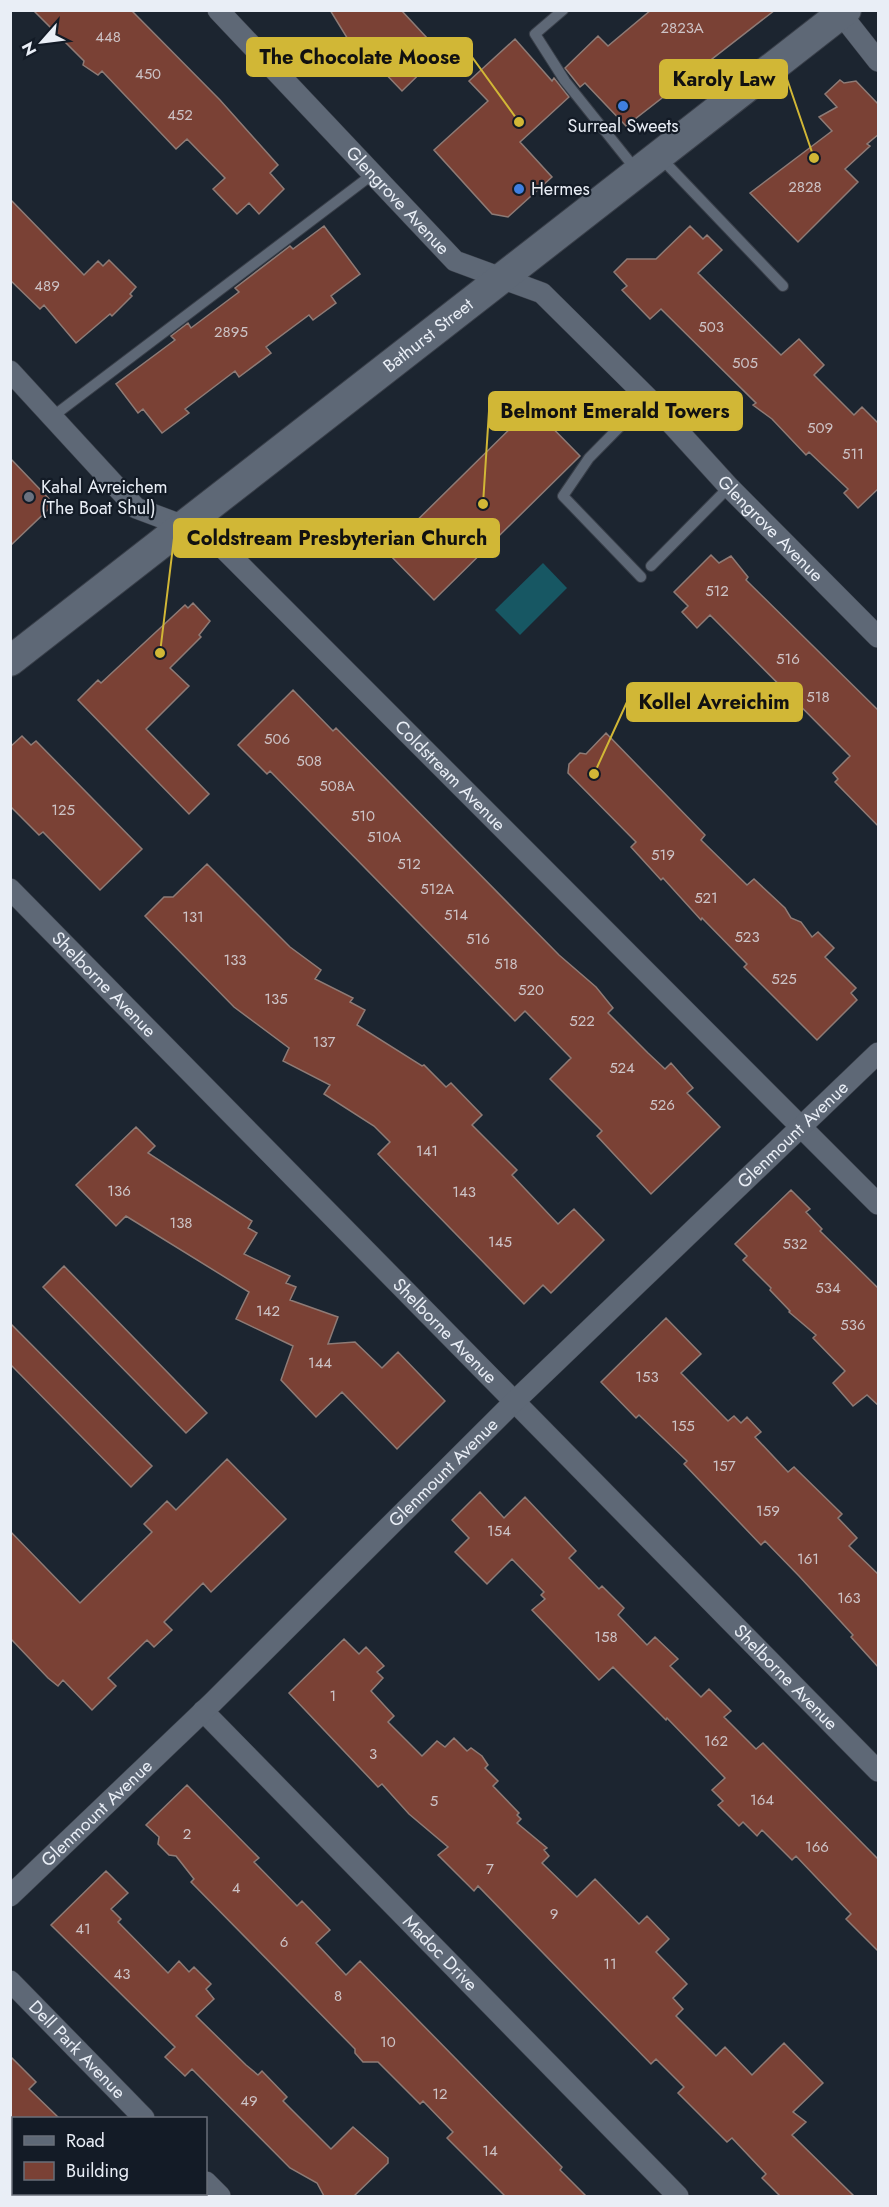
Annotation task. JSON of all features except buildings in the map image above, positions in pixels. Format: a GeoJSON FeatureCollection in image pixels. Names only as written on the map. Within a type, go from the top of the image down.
{"type":"FeatureCollection","features":[{"type":"Feature","properties":{"kind":"main road","name":"Bathurst Street"},"geometry":{"type":"LineString","coordinates":[[10,661],[503,280],[843,12]]}},
{"type":"Feature","properties":{"kind":"street","name":"Glengrove Avenue"},"geometry":{"type":"LineString","coordinates":[[218,10],[456,261],[503,280],[542,292],[648,398],[729,487],[879,637]]}},
{"type":"Feature","properties":{"kind":"street"},"geometry":{"type":"LineString","coordinates":[[843,12],[879,61]]}},
{"type":"Feature","properties":{"kind":"street","name":"Coldstream Avenue"},"geometry":{"type":"LineString","coordinates":[[10,371],[136,508],[184,526],[219,544],[879,1204]]}},
{"type":"Feature","properties":{"kind":"street","name":"Shelborne Avenue"},"geometry":{"type":"LineString","coordinates":[[10,889],[516,1400],[879,1771]]}},
{"type":"Feature","properties":{"kind":"street","name":"Glenmount Avenue"},"geometry":{"type":"LineString","coordinates":[[10,1896],[203,1711],[516,1400],[879,1053]]}},
{"type":"Feature","properties":{"kind":"street","name":"Madoc Drive"},"geometry":{"type":"LineString","coordinates":[[203,1711],[678,2196]]}},
{"type":"Feature","properties":{"kind":"street","name":"Dell Park Avenue"},"geometry":{"type":"LineString","coordinates":[[10,1982],[143,2117]]}},
{"type":"Feature","properties":{"kind":"street"},"geometry":{"type":"LineString","coordinates":[[207,2183],[220,2196]]}},
{"type":"Feature","properties":{"kind":"lane"},"geometry":{"type":"LineString","coordinates":[[563,10],[536,34],[564,81],[649,165],[783,286]]}},
{"type":"Feature","properties":{"kind":"lane"},"geometry":{"type":"LineString","coordinates":[[52,417],[373,174]]}},
{"type":"Feature","properties":{"kind":"lane"},"geometry":{"type":"LineString","coordinates":[[641,577],[563,496],[589,458],[648,398]]}},
{"type":"Feature","properties":{"kind":"lane"},"geometry":{"type":"LineString","coordinates":[[651,566],[729,487]]}},
{"type":"Feature","properties":{"kind":"water"},"geometry":{"type":"Polygon","coordinates":[[[543,563],[567,588],[520,635],[495,610],[543,563]]]}},
{"type":"Feature","properties":{"kind":"place","name":"Surreal Sweets"},"geometry":{"type":"Point","coordinates":[623,106]}},
{"type":"Feature","properties":{"kind":"place","name":"The Chocolate Moose"},"geometry":{"type":"Point","coordinates":[519,122]}},
{"type":"Feature","properties":{"kind":"place","name":"Karoly Law"},"geometry":{"type":"Point","coordinates":[814,158]}},
{"type":"Feature","properties":{"kind":"place","name":"Hermes"},"geometry":{"type":"Point","coordinates":[519,189]}},
{"type":"Feature","properties":{"kind":"place","name":"Kahal Avreichem (The Boat Shul)"},"geometry":{"type":"Point","coordinates":[29,497]}},
{"type":"Feature","properties":{"kind":"place","name":"Belmont Emerald Towers"},"geometry":{"type":"Point","coordinates":[483,504]}},
{"type":"Feature","properties":{"kind":"place","name":"Coldstream Presbyterian Church"},"geometry":{"type":"Point","coordinates":[160,653]}},
{"type":"Feature","properties":{"kind":"place","name":"Kollel Avreichim"},"geometry":{"type":"Point","coordinates":[594,774]}}]}
